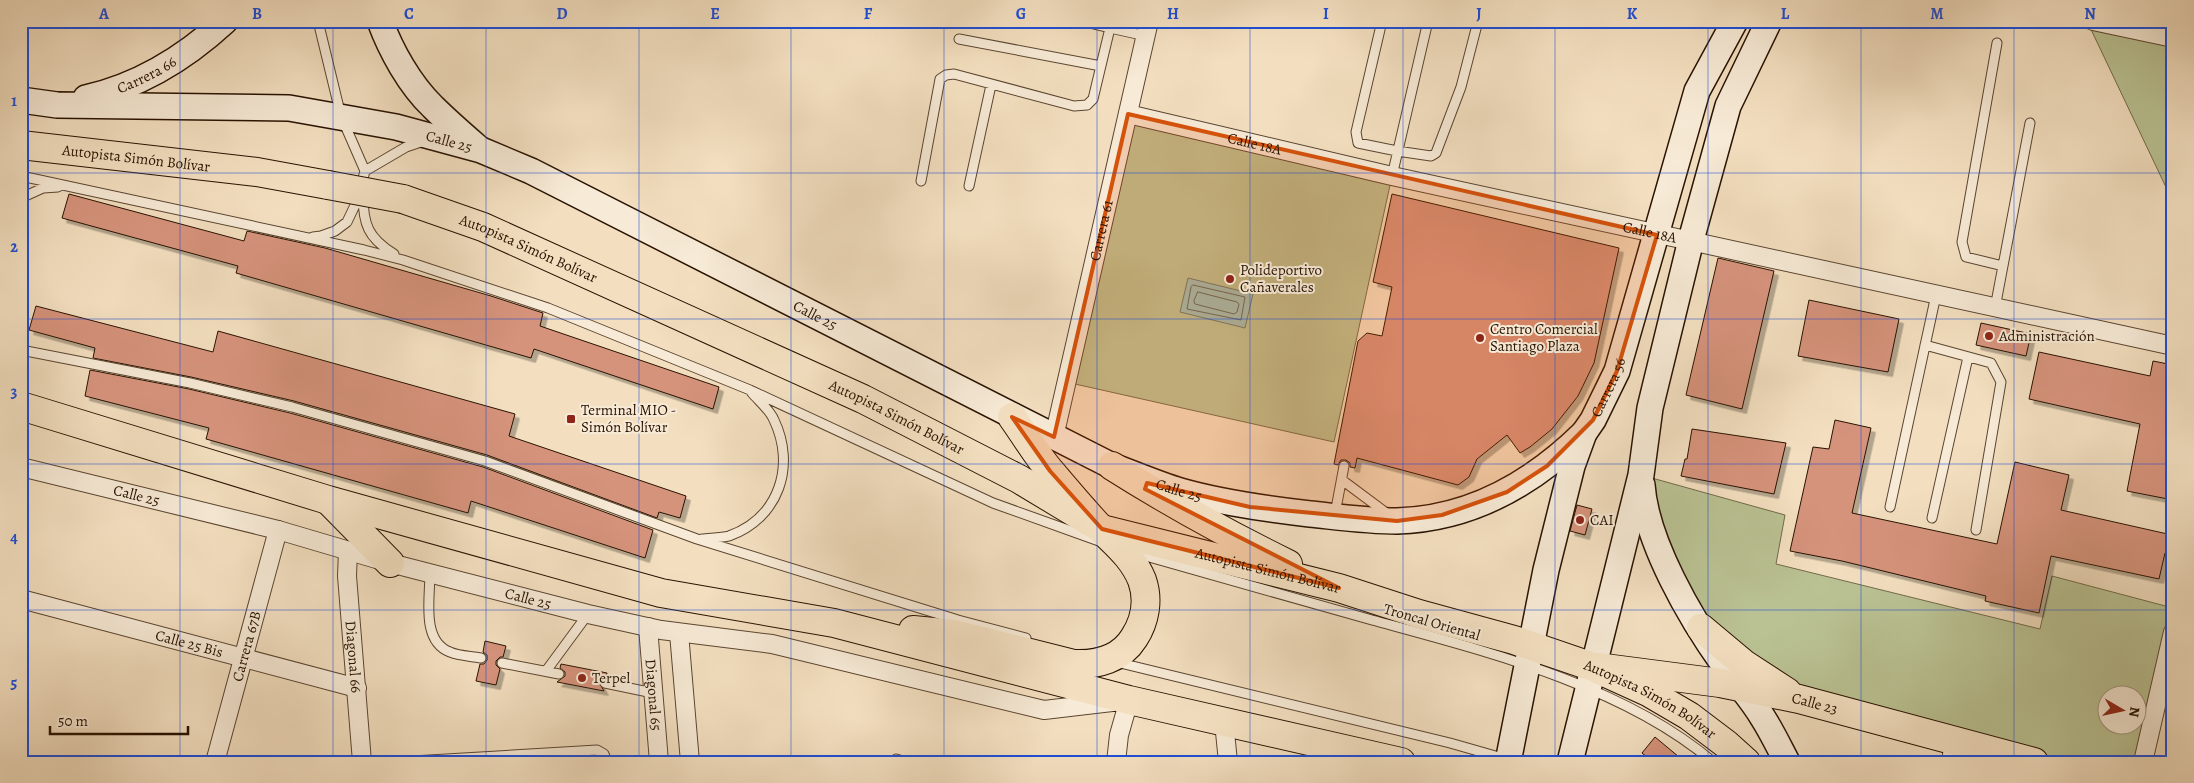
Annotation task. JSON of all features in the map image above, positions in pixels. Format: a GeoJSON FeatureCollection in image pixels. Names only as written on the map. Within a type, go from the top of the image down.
{"type":"FeatureCollection","features":[{"type":"Feature","properties":{"kind":"main road","name":"Autopista Simón Bolívar"},"geometry":{"type":"LineString","coordinates":[[21,144],[257,172],[403,199],[483,228],[863,399],[1019,479],[1102,530],[1339,588],[1419,614],[1590,678],[1648,692],[1689,716],[1746,762]]}},
{"type":"Feature","properties":{"kind":"main road"},"geometry":{"type":"LineString","coordinates":[[21,406],[328,500],[661,593],[834,623],[954,634],[1074,664],[1087,664],[1098,657],[1124,650],[1132,640],[1144,616],[1145,601],[1142,580],[1125,550],[1102,530],[1050,471],[1012,417]]}},
{"type":"Feature","properties":{"kind":"main road"},"geometry":{"type":"LineString","coordinates":[[1112,466],[1170,503],[1229,535],[1339,588]]}},
{"type":"Feature","properties":{"kind":"main road"},"geometry":{"type":"LineString","coordinates":[[328,500],[390,563]]}},
{"type":"Feature","properties":{"kind":"main road"},"geometry":{"type":"LineString","coordinates":[[834,623],[1129,700],[1224,722],[1317,752],[1401,762]]}},
{"type":"Feature","properties":{"kind":"main road"},"geometry":{"type":"LineString","coordinates":[[1701,628],[1744,664],[1798,699]]}},
{"type":"Feature","properties":{"kind":"main road","name":"Calle 23"},"geometry":{"type":"LineString","coordinates":[[1590,678],[1608,667],[1711,681],[1798,699],[1952,751],[2034,762]]}},
{"type":"Feature","properties":{"kind":"street","name":"Carrera 66"},"geometry":{"type":"LineString","coordinates":[[57,105],[102,94],[154,73],[203,41],[225,21]]}},
{"type":"Feature","properties":{"kind":"street"},"geometry":{"type":"LineString","coordinates":[[380,21],[391,47],[427,100],[480,150]]}},
{"type":"Feature","properties":{"kind":"street","name":"Carrera 56"},"geometry":{"type":"LineString","coordinates":[[1510,761],[1546,570],[1572,466],[1584,433],[1605,399],[1617,371],[1697,91],[1734,21]]}},
{"type":"Feature","properties":{"kind":"street"},"geometry":{"type":"LineString","coordinates":[[1570,762],[1641,475],[1650,408],[1691,240],[1728,106],[1769,21]]}},
{"type":"Feature","properties":{"kind":"street"},"geometry":{"type":"LineString","coordinates":[[2093,21],[2110,23],[2173,38]]}},
{"type":"Feature","properties":{"kind":"street","name":"Carrera 61"},"geometry":{"type":"LineString","coordinates":[[1054,437],[1147,29]]}},
{"type":"Feature","properties":{"kind":"street","name":"Calle 25"},"geometry":{"type":"LineString","coordinates":[[21,100],[57,105],[290,108],[396,127],[480,150],[540,176],[1012,417],[1112,466],[1180,490],[1232,503],[1334,517],[1397,521],[1442,515],[1472,506],[1507,492],[1547,466],[1584,433]]}},
{"type":"Feature","properties":{"kind":"street","name":"Calle 18A"},"geometry":{"type":"LineString","coordinates":[[1128,114],[1392,176],[2173,346]]}},
{"type":"Feature","properties":{"kind":"street","name":"Calle 25"},"geometry":{"type":"LineString","coordinates":[[21,467],[278,530],[390,563],[588,614],[648,627],[679,633],[772,644],[1044,710],[1129,700]]}},
{"type":"Feature","properties":{"kind":"street"},"geometry":{"type":"LineString","coordinates":[[1641,475],[1643,499],[1649,522],[1681,594],[1701,628],[1763,717],[1787,762]]}},
{"type":"Feature","properties":{"kind":"street","name":"Carrera 67B"},"geometry":{"type":"LineString","coordinates":[[215,762],[278,530]]}},
{"type":"Feature","properties":{"kind":"street","name":"Diagonal 66"},"geometry":{"type":"LineString","coordinates":[[348,551],[347,576],[362,762]]}},
{"type":"Feature","properties":{"kind":"street","name":"Calle 25 Bis"},"geometry":{"type":"LineString","coordinates":[[21,599],[357,688]]}},
{"type":"Feature","properties":{"kind":"street","name":"Diagonal 65"},"geometry":{"type":"LineString","coordinates":[[648,627],[659,762]]}},
{"type":"Feature","properties":{"kind":"street"},"geometry":{"type":"LineString","coordinates":[[2143,762],[2173,632]]}},
{"type":"Feature","properties":{"kind":"street","name":"Diagonal 65"},"geometry":{"type":"LineString","coordinates":[[679,633],[690,762]]}},
{"type":"Feature","properties":{"kind":"street"},"geometry":{"type":"LineString","coordinates":[[1116,762],[1119,735],[1129,700]]}},
{"type":"Feature","properties":{"kind":"street"},"geometry":{"type":"LineString","coordinates":[[1224,722],[1228,762]]}},
{"type":"Feature","properties":{"kind":"lane"},"geometry":{"type":"LineString","coordinates":[[306,237],[321,236],[335,231],[347,222],[362,187],[365,171],[341,116],[318,21]]}},
{"type":"Feature","properties":{"kind":"lane"},"geometry":{"type":"LineString","coordinates":[[1081,21],[1110,28],[1147,29]]}},
{"type":"Feature","properties":{"kind":"lane"},"geometry":{"type":"LineString","coordinates":[[1382,21],[1356,132],[1358,143],[1397,152],[1431,156],[1436,153],[1461,87],[1478,21]]}},
{"type":"Feature","properties":{"kind":"lane"},"geometry":{"type":"LineString","coordinates":[[1392,176],[1428,21]]}},
{"type":"Feature","properties":{"kind":"lane"},"geometry":{"type":"LineString","coordinates":[[921,181],[940,79],[946,75],[954,74],[1074,106],[1087,105],[1093,99],[1110,28]]}},
{"type":"Feature","properties":{"kind":"lane"},"geometry":{"type":"LineString","coordinates":[[960,39],[1101,66]]}},
{"type":"Feature","properties":{"kind":"lane"},"geometry":{"type":"LineString","coordinates":[[1997,43],[1962,242],[1966,257],[2003,266]]}},
{"type":"Feature","properties":{"kind":"lane"},"geometry":{"type":"LineString","coordinates":[[969,186],[990,84]]}},
{"type":"Feature","properties":{"kind":"lane"},"geometry":{"type":"LineString","coordinates":[[1996,308],[2030,123]]}},
{"type":"Feature","properties":{"kind":"lane"},"geometry":{"type":"LineString","coordinates":[[365,171],[406,147],[434,138]]}},
{"type":"Feature","properties":{"kind":"lane"},"geometry":{"type":"LineString","coordinates":[[21,176],[404,260]]}},
{"type":"Feature","properties":{"kind":"lane"},"geometry":{"type":"LineString","coordinates":[[21,198],[43,188],[66,186]]}},
{"type":"Feature","properties":{"kind":"lane"},"geometry":{"type":"LineString","coordinates":[[362,187],[365,223],[371,235],[386,249],[404,260]]}},
{"type":"Feature","properties":{"kind":"lane","name":"Troncal Oriental"},"geometry":{"type":"LineString","coordinates":[[404,260],[548,308],[750,390],[993,503],[1125,550],[1512,660],[1529,656]]}},
{"type":"Feature","properties":{"kind":"lane"},"geometry":{"type":"LineString","coordinates":[[1890,508],[1936,295]]}},
{"type":"Feature","properties":{"kind":"lane"},"geometry":{"type":"LineString","coordinates":[[1925,345],[1991,363],[2001,382],[1976,530]]}},
{"type":"Feature","properties":{"kind":"lane"},"geometry":{"type":"LineString","coordinates":[[21,350],[190,383],[283,404],[476,458],[697,539],[958,620],[1032,640]]}},
{"type":"Feature","properties":{"kind":"lane"},"geometry":{"type":"LineString","coordinates":[[1932,518],[1968,357]]}},
{"type":"Feature","properties":{"kind":"lane"},"geometry":{"type":"LineString","coordinates":[[697,539],[727,536],[744,529],[760,517],[773,501],[781,485],[785,463],[782,440],[773,417],[750,390]]}},
{"type":"Feature","properties":{"kind":"lane"},"geometry":{"type":"LineString","coordinates":[[1334,517],[1344,466]]}},
{"type":"Feature","properties":{"kind":"lane"},"geometry":{"type":"LineString","coordinates":[[1342,480],[1397,521]]}},
{"type":"Feature","properties":{"kind":"lane"},"geometry":{"type":"LineString","coordinates":[[430,573],[430,626],[433,638],[449,652],[481,658]]}},
{"type":"Feature","properties":{"kind":"lane"},"geometry":{"type":"LineString","coordinates":[[546,671],[588,614]]}},
{"type":"Feature","properties":{"kind":"lane"},"geometry":{"type":"LineString","coordinates":[[1098,657],[1450,743],[1510,761]]}},
{"type":"Feature","properties":{"kind":"lane"},"geometry":{"type":"LineString","coordinates":[[502,663],[558,674]]}},
{"type":"Feature","properties":{"kind":"lane"},"geometry":{"type":"LineString","coordinates":[[1590,678],[1609,697],[1700,750],[1713,762]]}},
{"type":"Feature","properties":{"kind":"lane"},"geometry":{"type":"LineString","coordinates":[[605,683],[653,693]]}},
{"type":"Feature","properties":{"kind":"lane"},"geometry":{"type":"LineString","coordinates":[[395,762],[597,750],[604,754],[607,762]]}},
{"type":"Feature","properties":{"kind":"lane"},"geometry":{"type":"LineString","coordinates":[[896,759],[907,762]]}},
{"type":"Feature","properties":{"kind":"highlighted area"},"geometry":{"type":"Polygon","coordinates":[[[1128,114],[1657,235],[1617,371],[1593,420],[1547,466],[1507,492],[1442,515],[1397,521],[1250,507],[1147,483],[1145,489],[1339,588],[1102,529],[1050,471],[1012,417],[1054,437],[1128,114]]]}},
{"type":"Feature","properties":{"kind":"green space"},"geometry":{"type":"Polygon","coordinates":[[[2087,21],[2173,38],[2173,202],[2087,21]]]}},
{"type":"Feature","properties":{"kind":"green space","name":"Polideportivo Cañaverales"},"geometry":{"type":"Polygon","coordinates":[[[1128,114],[1392,176],[1334,442],[1066,382],[1128,114]]]}},
{"type":"Feature","properties":{"kind":"green space"},"geometry":{"type":"Polygon","coordinates":[[[1641,475],[1785,515],[1776,564],[2040,629],[2052,576],[2173,608],[2173,632],[2143,762],[2034,762],[1799,699],[1701,628],[1641,475]]]}},
{"type":"Feature","properties":{"kind":"water"},"geometry":{"type":"Polygon","coordinates":[[[1188,278],[1253,294],[1245,328],[1180,312],[1188,278]]]}},
{"type":"Feature","properties":{"kind":"building"},"geometry":{"type":"Polygon","coordinates":[[[69,194],[244,241],[247,231],[325,248],[543,313],[540,326],[719,387],[713,409],[534,349],[531,358],[236,273],[238,266],[62,218],[69,194]]]}},
{"type":"Feature","properties":{"kind":"building","name":"Centro Comercial Santiago Plaza"},"geometry":{"type":"Polygon","coordinates":[[[1392,194],[1619,248],[1594,363],[1578,396],[1552,429],[1530,447],[1520,453],[1507,435],[1477,459],[1469,477],[1458,485],[1357,458],[1355,468],[1350,467],[1350,463],[1346,460],[1341,460],[1338,465],[1334,464],[1358,341],[1367,333],[1382,336],[1392,287],[1373,282],[1392,194]]]}},
{"type":"Feature","properties":{"kind":"building"},"geometry":{"type":"Polygon","coordinates":[[[1718,258],[1774,271],[1742,409],[1686,395],[1718,258]]]}},
{"type":"Feature","properties":{"kind":"building"},"geometry":{"type":"Polygon","coordinates":[[[1809,300],[1899,319],[1888,372],[1798,356],[1809,300]]]}},
{"type":"Feature","properties":{"kind":"building"},"geometry":{"type":"Polygon","coordinates":[[[36,306],[213,352],[218,331],[515,414],[509,436],[686,496],[680,518],[659,512],[657,518],[487,455],[294,401],[191,377],[93,358],[95,348],[29,330],[36,306]]]}},
{"type":"Feature","properties":{"kind":"building"},"geometry":{"type":"Polygon","coordinates":[[[1981,323],[2031,334],[2026,356],[1976,345],[1981,323]]]}},
{"type":"Feature","properties":{"kind":"building"},"geometry":{"type":"Polygon","coordinates":[[[2039,352],[2150,376],[2153,361],[2173,365],[2173,500],[2127,491],[2140,424],[2029,399],[2039,352]]]}},
{"type":"Feature","properties":{"kind":"building"},"geometry":{"type":"Polygon","coordinates":[[[90,370],[189,389],[290,413],[483,467],[653,530],[645,558],[471,501],[468,513],[206,439],[209,428],[85,396],[90,370]]]}},
{"type":"Feature","properties":{"kind":"building"},"geometry":{"type":"Polygon","coordinates":[[[1835,420],[1871,428],[1852,513],[1997,544],[2015,462],[2069,475],[2061,510],[2172,535],[2168,554],[2165,553],[2159,579],[2051,556],[2039,613],[1985,601],[1986,596],[1842,561],[1790,551],[1813,447],[1829,449],[1835,420]]]}},
{"type":"Feature","properties":{"kind":"building"},"geometry":{"type":"Polygon","coordinates":[[[1692,429],[1786,443],[1774,494],[1681,476],[1685,459],[1687,459],[1692,429]]]}},
{"type":"Feature","properties":{"kind":"building","name":"CAI"},"geometry":{"type":"Polygon","coordinates":[[[1577,505],[1592,509],[1585,535],[1570,531],[1577,505]]]}},
{"type":"Feature","properties":{"kind":"building"},"geometry":{"type":"Polygon","coordinates":[[[485,641],[506,646],[503,657],[496,661],[496,665],[500,669],[496,685],[476,681],[480,664],[484,664],[487,660],[487,655],[483,652],[485,641]]]}},
{"type":"Feature","properties":{"kind":"building","name":"Terpel"},"geometry":{"type":"Polygon","coordinates":[[[561,664],[607,673],[606,677],[599,682],[604,691],[557,682],[565,676],[565,672],[560,668],[561,664]]]}},
{"type":"Feature","properties":{"kind":"building"},"geometry":{"type":"Polygon","coordinates":[[[1655,737],[1685,762],[1653,762],[1642,753],[1655,737]]]}},
{"type":"Feature","properties":{"kind":"place","name":"Polideportivo Cañaverales"},"geometry":{"type":"Point","coordinates":[1230,279]}},
{"type":"Feature","properties":{"kind":"place","name":"Administración"},"geometry":{"type":"Point","coordinates":[1989,336]}},
{"type":"Feature","properties":{"kind":"place","name":"Centro Comercial Santiago Plaza"},"geometry":{"type":"Point","coordinates":[1480,338]}},
{"type":"Feature","properties":{"kind":"place","name":"Terminal MIO - Simón Bolívar"},"geometry":{"type":"Point","coordinates":[571,419]}},
{"type":"Feature","properties":{"kind":"place","name":"CAI"},"geometry":{"type":"Point","coordinates":[1580,520]}},
{"type":"Feature","properties":{"kind":"place","name":"Terpel"},"geometry":{"type":"Point","coordinates":[582,678]}}]}
